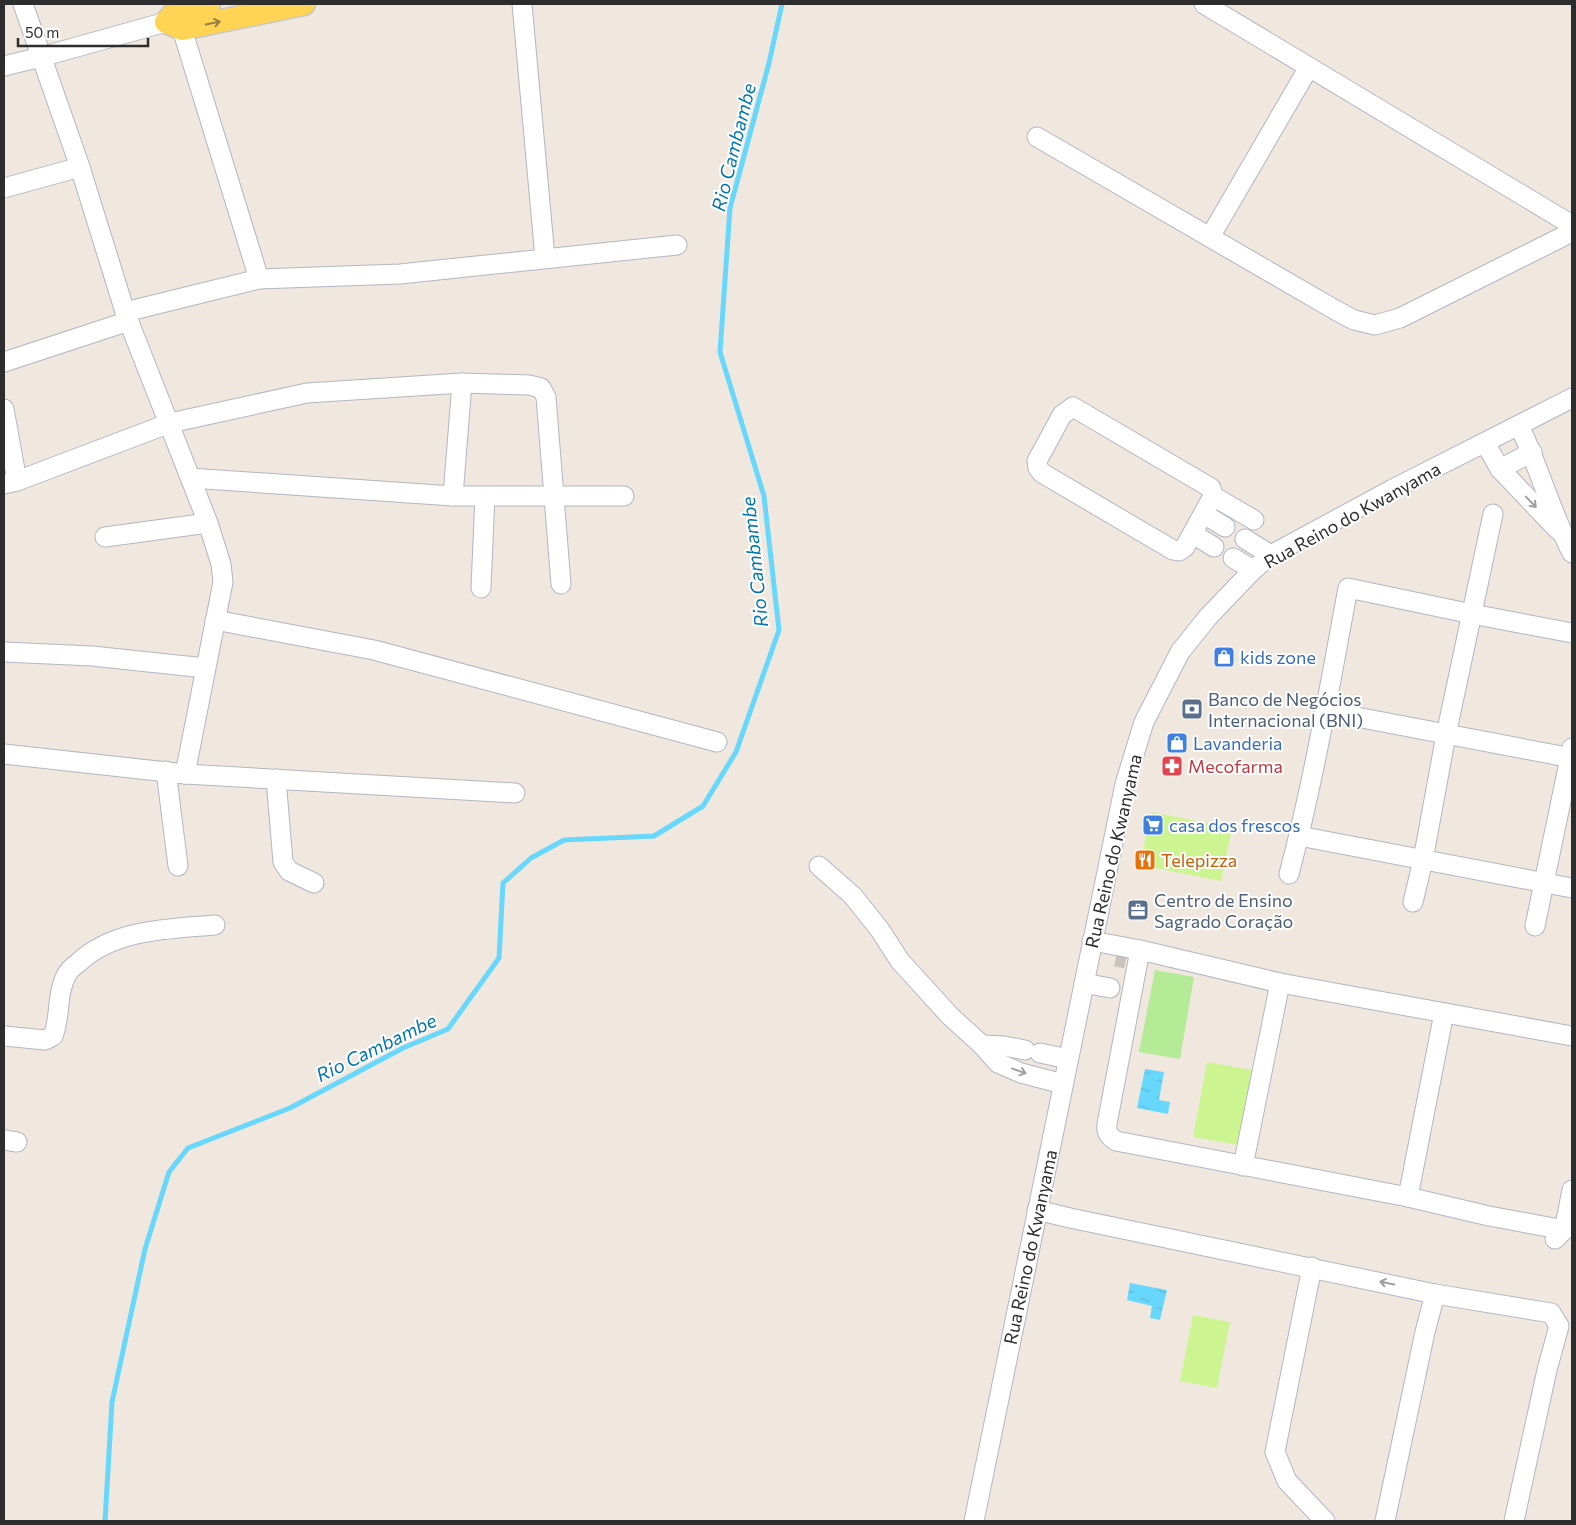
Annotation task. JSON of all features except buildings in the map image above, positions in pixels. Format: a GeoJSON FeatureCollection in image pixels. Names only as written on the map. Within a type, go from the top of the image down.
{"type":"FeatureCollection","features":[{"type":"Feature","properties":{"kind":"main road"},"geometry":{"type":"LineString","coordinates":[[174,17],[209,4]]}},
{"type":"Feature","properties":{"kind":"main road"},"geometry":{"type":"LineString","coordinates":[[174,17],[304,4]]}},
{"type":"Feature","properties":{"kind":"street"},"geometry":{"type":"LineString","coordinates":[[23,4],[80,167],[127,316],[208,523],[221,564],[223,582],[185,774]]}},
{"type":"Feature","properties":{"kind":"street"},"geometry":{"type":"LineString","coordinates":[[522,4],[545,258]]}},
{"type":"Feature","properties":{"kind":"street"},"geometry":{"type":"LineString","coordinates":[[1204,4],[1572,225]]}},
{"type":"Feature","properties":{"kind":"street"},"geometry":{"type":"LineString","coordinates":[[4,66],[41,57],[174,17],[260,279]]}},
{"type":"Feature","properties":{"kind":"street"},"geometry":{"type":"LineString","coordinates":[[1210,237],[1309,67]]}},
{"type":"Feature","properties":{"kind":"street"},"geometry":{"type":"LineString","coordinates":[[1037,138],[1354,320],[1375,325],[1400,318],[1572,232]]}},
{"type":"Feature","properties":{"kind":"street"},"geometry":{"type":"LineString","coordinates":[[4,188],[80,167]]}},
{"type":"Feature","properties":{"kind":"street"},"geometry":{"type":"LineString","coordinates":[[4,362],[127,316],[260,279],[400,274],[677,245]]}},
{"type":"Feature","properties":{"kind":"street"},"geometry":{"type":"LineString","coordinates":[[453,496],[462,383]]}},
{"type":"Feature","properties":{"kind":"street"},"geometry":{"type":"LineString","coordinates":[[4,409],[10,482],[170,423],[307,394],[462,383],[529,385],[541,388],[546,397],[561,584]]}},
{"type":"Feature","properties":{"kind":"street","name":"Rua Reino do Kwanyama"},"geometry":{"type":"LineString","coordinates":[[974,1521],[1125,784],[1144,722],[1180,652],[1208,618],[1253,570],[1271,555],[1391,490],[1572,398]]}},
{"type":"Feature","properties":{"kind":"street"},"geometry":{"type":"LineString","coordinates":[[1073,407],[1208,485],[1213,492],[1213,496],[1204,514],[1185,547],[1179,551],[1173,550],[1040,471],[1037,461],[1062,415],[1073,407]]}},
{"type":"Feature","properties":{"kind":"street"},"geometry":{"type":"LineString","coordinates":[[1519,425],[1532,452],[1563,535],[1572,553]]}},
{"type":"Feature","properties":{"kind":"street"},"geometry":{"type":"LineString","coordinates":[[1485,443],[1500,469],[1563,535]]}},
{"type":"Feature","properties":{"kind":"street"},"geometry":{"type":"LineString","coordinates":[[1500,469],[1532,452]]}},
{"type":"Feature","properties":{"kind":"street"},"geometry":{"type":"LineString","coordinates":[[190,478],[453,496],[624,496]]}},
{"type":"Feature","properties":{"kind":"street"},"geometry":{"type":"LineString","coordinates":[[481,588],[485,496]]}},
{"type":"Feature","properties":{"kind":"street"},"geometry":{"type":"LineString","coordinates":[[1213,496],[1254,520]]}},
{"type":"Feature","properties":{"kind":"street"},"geometry":{"type":"LineString","coordinates":[[1204,514],[1225,527]]}},
{"type":"Feature","properties":{"kind":"street"},"geometry":{"type":"LineString","coordinates":[[1413,902],[1423,860],[1446,734],[1493,514]]}},
{"type":"Feature","properties":{"kind":"street"},"geometry":{"type":"LineString","coordinates":[[106,537],[208,523]]}},
{"type":"Feature","properties":{"kind":"street"},"geometry":{"type":"LineString","coordinates":[[1193,534],[1214,548]]}},
{"type":"Feature","properties":{"kind":"street"},"geometry":{"type":"LineString","coordinates":[[1245,539],[1271,555]]}},
{"type":"Feature","properties":{"kind":"street"},"geometry":{"type":"LineString","coordinates":[[1233,558],[1253,570]]}},
{"type":"Feature","properties":{"kind":"street"},"geometry":{"type":"LineString","coordinates":[[1289,874],[1299,836],[1325,711],[1348,588],[1572,633]]}},
{"type":"Feature","properties":{"kind":"street"},"geometry":{"type":"LineString","coordinates":[[215,620],[374,650],[717,742]]}},
{"type":"Feature","properties":{"kind":"street"},"geometry":{"type":"LineString","coordinates":[[4,652],[92,656],[205,668]]}},
{"type":"Feature","properties":{"kind":"street"},"geometry":{"type":"LineString","coordinates":[[1325,711],[1572,755],[1534,926]]}},
{"type":"Feature","properties":{"kind":"street"},"geometry":{"type":"LineString","coordinates":[[4,754],[185,774],[515,793]]}},
{"type":"Feature","properties":{"kind":"street"},"geometry":{"type":"LineString","coordinates":[[166,772],[178,866]]}},
{"type":"Feature","properties":{"kind":"street"},"geometry":{"type":"LineString","coordinates":[[276,779],[283,862],[289,871],[314,883]]}},
{"type":"Feature","properties":{"kind":"street"},"geometry":{"type":"LineString","coordinates":[[1299,836],[1572,888]]}},
{"type":"Feature","properties":{"kind":"street"},"geometry":{"type":"LineString","coordinates":[[819,866],[853,896],[880,930],[900,961],[950,1016],[982,1045],[998,1063],[1063,1084]]}},
{"type":"Feature","properties":{"kind":"street"},"geometry":{"type":"LineString","coordinates":[[4,1036],[45,1040],[53,1036],[60,996],[67,973],[86,955],[118,940],[151,930],[215,925]]}},
{"type":"Feature","properties":{"kind":"street"},"geometry":{"type":"LineString","coordinates":[[1091,947],[1130,957],[1572,1036]]}},
{"type":"Feature","properties":{"kind":"street"},"geometry":{"type":"LineString","coordinates":[[1130,957],[1120,990],[1106,1130],[1116,1141],[1408,1197],[1559,1235],[1572,1190]]}},
{"type":"Feature","properties":{"kind":"street"},"geometry":{"type":"LineString","coordinates":[[1084,983],[1120,990]]}},
{"type":"Feature","properties":{"kind":"street"},"geometry":{"type":"LineString","coordinates":[[1243,1166],[1280,983]]}},
{"type":"Feature","properties":{"kind":"street"},"geometry":{"type":"LineString","coordinates":[[1408,1197],[1444,1013]]}},
{"type":"Feature","properties":{"kind":"street"},"geometry":{"type":"LineString","coordinates":[[982,1045],[1004,1046],[1068,1059]]}},
{"type":"Feature","properties":{"kind":"street"},"geometry":{"type":"LineString","coordinates":[[1037,1210],[1435,1294],[1551,1313],[1559,1326],[1514,1521]]}},
{"type":"Feature","properties":{"kind":"street"},"geometry":{"type":"LineString","coordinates":[[1312,1267],[1275,1452],[1287,1481],[1325,1521]]}},
{"type":"Feature","properties":{"kind":"street"},"geometry":{"type":"LineString","coordinates":[[1385,1521],[1425,1332],[1435,1294]]}},
{"type":"Feature","properties":{"kind":"green space"},"geometry":{"type":"Polygon","coordinates":[[[1151,812],[1232,828],[1221,881],[1140,865],[1151,812]]]}},
{"type":"Feature","properties":{"kind":"green space"},"geometry":{"type":"Polygon","coordinates":[[[1155,970],[1194,977],[1180,1059],[1139,1052],[1155,970]]]}},
{"type":"Feature","properties":{"kind":"green space"},"geometry":{"type":"Polygon","coordinates":[[[1207,1062],[1252,1070],[1238,1145],[1193,1137],[1207,1062]]]}},
{"type":"Feature","properties":{"kind":"green space"},"geometry":{"type":"Polygon","coordinates":[[[1193,1315],[1230,1322],[1217,1388],[1180,1381],[1193,1315]]]}},
{"type":"Feature","properties":{"kind":"water"},"geometry":{"type":"Polygon","coordinates":[[[1145,1069],[1164,1072],[1159,1100],[1170,1102],[1168,1114],[1137,1108],[1145,1069]]]}},
{"type":"Feature","properties":{"kind":"water"},"geometry":{"type":"Polygon","coordinates":[[[1130,1283],[1167,1290],[1160,1320],[1150,1318],[1152,1306],[1127,1300],[1130,1283]]]}},
{"type":"Feature","properties":{"kind":"waterway","name":"Rio Cambambe"},"geometry":{"type":"LineString","coordinates":[[105,1521],[112,1402],[145,1249],[169,1172],[188,1148],[290,1108],[403,1048],[448,1029],[499,958],[503,883],[531,858],[564,840],[654,836],[703,806],[736,752],[779,630],[764,496],[720,352],[730,208],[769,63],[782,4]]}},
{"type":"Feature","properties":{"kind":"tunnel"},"geometry":{"type":"LineString","coordinates":[[1116,957],[1126,959]]}},
{"type":"Feature","properties":{"kind":"place","name":"kids zone"},"geometry":{"type":"Point","coordinates":[1224,657]}},
{"type":"Feature","properties":{"kind":"place","name":"Banco de Negócios Internacional (BNI)"},"geometry":{"type":"Point","coordinates":[1192,709]}},
{"type":"Feature","properties":{"kind":"place","name":"Lavanderia"},"geometry":{"type":"Point","coordinates":[1177,743]}},
{"type":"Feature","properties":{"kind":"place","name":"Mecofarma"},"geometry":{"type":"Point","coordinates":[1172,766]}},
{"type":"Feature","properties":{"kind":"place","name":"casa dos frescos"},"geometry":{"type":"Point","coordinates":[1153,825]}},
{"type":"Feature","properties":{"kind":"place","name":"Telepizza"},"geometry":{"type":"Point","coordinates":[1145,860]}},
{"type":"Feature","properties":{"kind":"place","name":"Centro de Ensino Sagrado Coração"},"geometry":{"type":"Point","coordinates":[1138,910]}}]}
